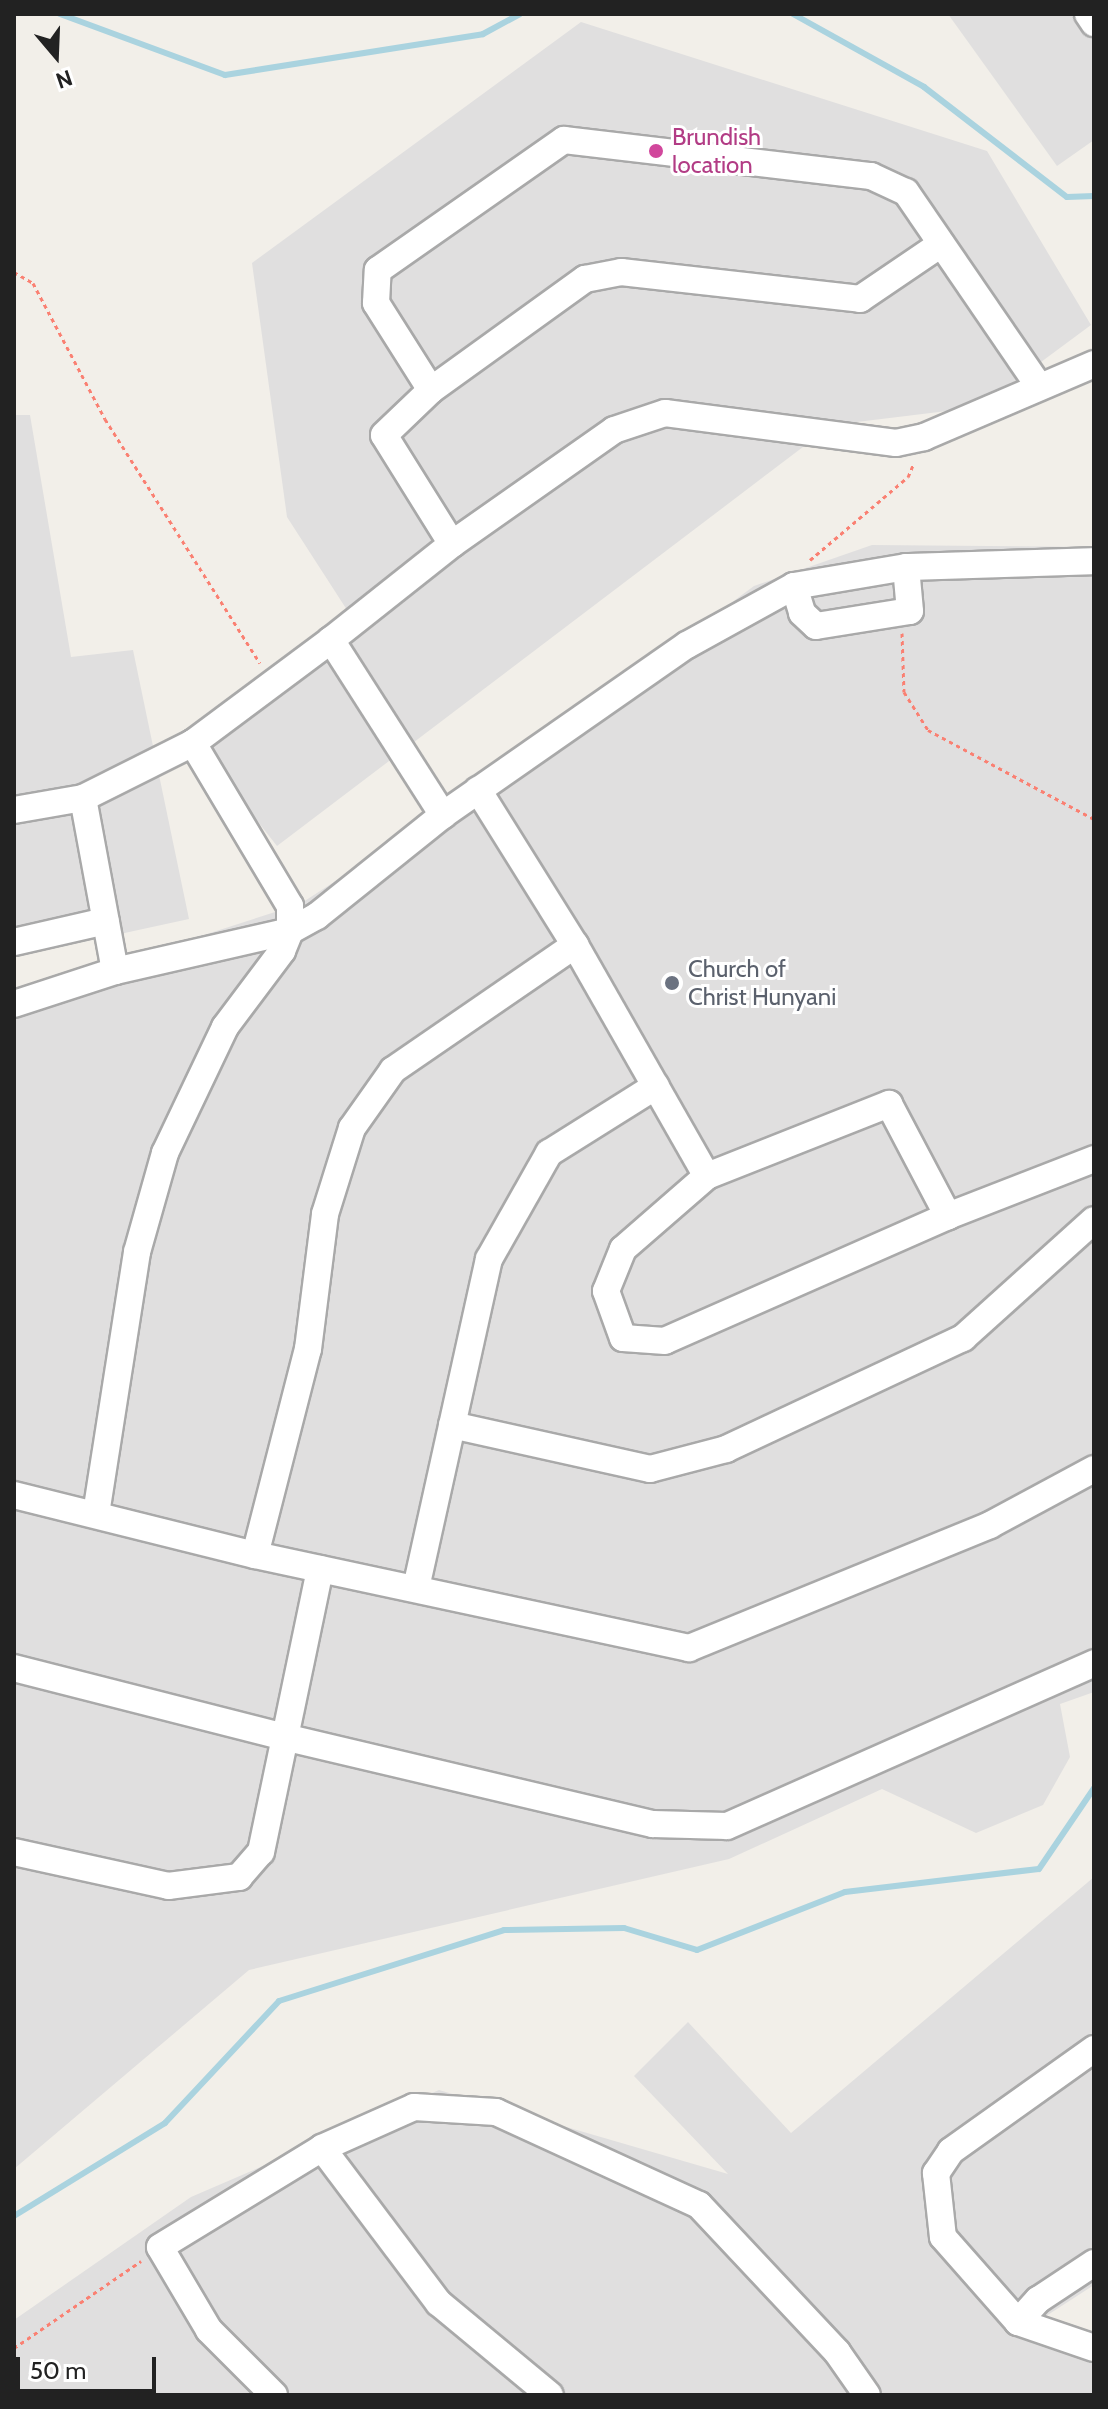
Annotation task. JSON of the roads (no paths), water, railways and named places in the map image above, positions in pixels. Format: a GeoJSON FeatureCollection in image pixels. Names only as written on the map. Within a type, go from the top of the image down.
{"type":"FeatureCollection","features":[{"type":"Feature","properties":{"kind":"street"},"geometry":{"type":"LineString","coordinates":[[1088,14],[1094,23]]}},
{"type":"Feature","properties":{"kind":"street"},"geometry":{"type":"LineString","coordinates":[[431,390],[376,303],[378,270],[564,140],[871,176],[906,192],[1038,385]]}},
{"type":"Feature","properties":{"kind":"street"},"geometry":{"type":"LineString","coordinates":[[452,544],[384,435],[431,390],[585,279],[621,272],[860,299],[941,244]]}},
{"type":"Feature","properties":{"kind":"street"},"geometry":{"type":"LineString","coordinates":[[14,810],[83,798],[193,743],[331,640],[452,544],[614,430],[665,413],[896,443],[924,437],[1038,385],[1094,364]]}},
{"type":"Feature","properties":{"kind":"street"},"geometry":{"type":"LineString","coordinates":[[14,1004],[115,971],[290,931],[317,916],[443,815],[687,645],[794,586],[906,567],[1094,561]]}},
{"type":"Feature","properties":{"kind":"street"},"geometry":{"type":"LineString","coordinates":[[794,586],[802,613],[816,626],[910,611],[906,567]]}},
{"type":"Feature","properties":{"kind":"street"},"geometry":{"type":"LineString","coordinates":[[331,640],[443,815]]}},
{"type":"Feature","properties":{"kind":"street"},"geometry":{"type":"LineString","coordinates":[[96,1514],[137,1252],[165,1153],[225,1027],[282,951],[290,931],[290,906],[193,743]]}},
{"type":"Feature","properties":{"kind":"street"},"geometry":{"type":"LineString","coordinates":[[478,790],[575,945],[707,1176]]}},
{"type":"Feature","properties":{"kind":"street"},"geometry":{"type":"LineString","coordinates":[[83,798],[115,971]]}},
{"type":"Feature","properties":{"kind":"street"},"geometry":{"type":"LineString","coordinates":[[14,942],[106,921]]}},
{"type":"Feature","properties":{"kind":"street"},"geometry":{"type":"LineString","coordinates":[[255,1555],[308,1349],[325,1214],[352,1128],[393,1070],[575,945]]}},
{"type":"Feature","properties":{"kind":"street"},"geometry":{"type":"LineString","coordinates":[[416,1588],[489,1259],[549,1153],[656,1086]]}},
{"type":"Feature","properties":{"kind":"street"},"geometry":{"type":"LineString","coordinates":[[948,1216],[889,1104],[707,1176],[623,1249],[606,1291],[623,1338],[665,1341],[948,1216],[1094,1159]]}},
{"type":"Feature","properties":{"kind":"street"},"geometry":{"type":"LineString","coordinates":[[452,1425],[650,1469],[726,1449],[963,1338],[1094,1220]]}},
{"type":"Feature","properties":{"kind":"street"},"geometry":{"type":"LineString","coordinates":[[14,1496],[255,1555],[689,1648],[990,1525],[1094,1469]]}},
{"type":"Feature","properties":{"kind":"street"},"geometry":{"type":"LineString","coordinates":[[14,1852],[168,1886],[239,1877],[261,1852],[320,1569]]}},
{"type":"Feature","properties":{"kind":"street"},"geometry":{"type":"LineString","coordinates":[[14,1668],[284,1737],[653,1824],[727,1826],[1094,1663]]}},
{"type":"Feature","properties":{"kind":"street"},"geometry":{"type":"LineString","coordinates":[[1094,2049],[951,2151],[936,2173],[943,2237],[1018,2322],[1094,2348]]}},
{"type":"Feature","properties":{"kind":"street"},"geometry":{"type":"LineString","coordinates":[[274,2395],[209,2330],[160,2247],[322,2148],[414,2107],[496,2112],[699,2205],[837,2352],[867,2395]]}},
{"type":"Feature","properties":{"kind":"street"},"geometry":{"type":"LineString","coordinates":[[322,2148],[439,2303],[550,2395]]}},
{"type":"Feature","properties":{"kind":"street"},"geometry":{"type":"LineString","coordinates":[[1018,2322],[1038,2300],[1094,2263]]}},
{"type":"Feature","properties":{"kind":"waterway"},"geometry":{"type":"LineString","coordinates":[[60,14],[225,75],[483,34],[520,14]]}},
{"type":"Feature","properties":{"kind":"waterway"},"geometry":{"type":"LineString","coordinates":[[793,14],[924,87],[1067,197],[1094,196]]}},
{"type":"Feature","properties":{"kind":"waterway"},"geometry":{"type":"LineString","coordinates":[[14,2216],[165,2123],[279,2001],[504,1930],[624,1928],[697,1950],[845,1892],[1039,1869],[1094,1788]]}},
{"type":"Feature","properties":{"kind":"place","name":"Brundish location"},"geometry":{"type":"Point","coordinates":[656,151]}},
{"type":"Feature","properties":{"kind":"place","name":"Church of Christ Hunyani"},"geometry":{"type":"Point","coordinates":[672,983]}}]}
